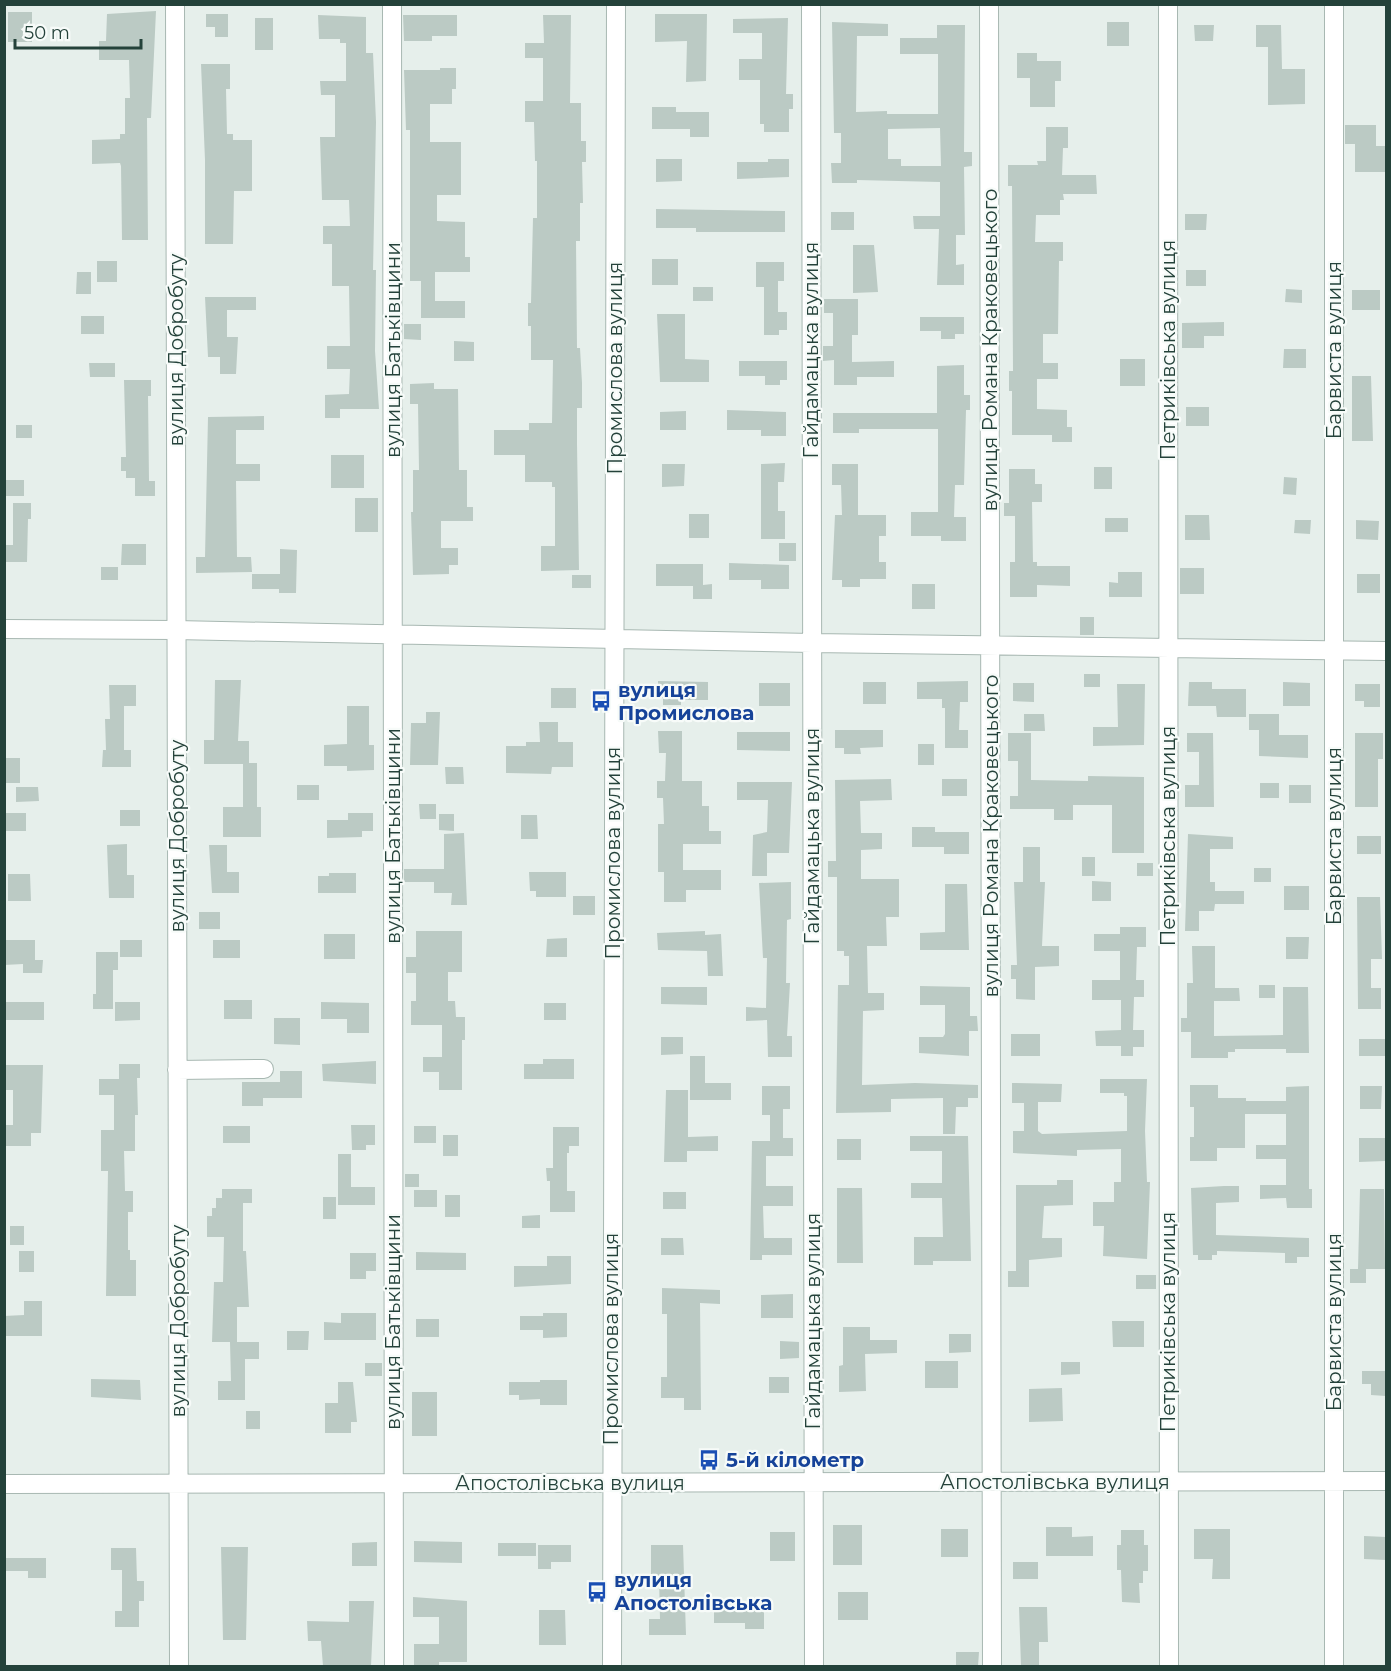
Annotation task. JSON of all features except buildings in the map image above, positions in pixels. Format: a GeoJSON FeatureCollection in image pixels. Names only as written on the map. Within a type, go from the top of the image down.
{"type":"FeatureCollection","features":[{"type":"Feature","properties":{"kind":"street","name":"вулиця Добробуту"},"geometry":{"type":"LineString","coordinates":[[175,4],[179,1666]]}},
{"type":"Feature","properties":{"kind":"street","name":"вулиця Батьківщини"},"geometry":{"type":"LineString","coordinates":[[392,4],[394,1666]]}},
{"type":"Feature","properties":{"kind":"street","name":"Промислова вулиця"},"geometry":{"type":"LineString","coordinates":[[612,1666],[616,4]]}},
{"type":"Feature","properties":{"kind":"street","name":"Гайдамацька вулиця"},"geometry":{"type":"LineString","coordinates":[[811,4],[814,1666]]}},
{"type":"Feature","properties":{"kind":"street","name":"вулиця Романа Краковецького"},"geometry":{"type":"LineString","coordinates":[[989,4],[992,1666]]}},
{"type":"Feature","properties":{"kind":"street","name":"Петриківська вулиця"},"geometry":{"type":"LineString","coordinates":[[1168,4],[1168,1666]]}},
{"type":"Feature","properties":{"kind":"street","name":"Барвиста вулиця"},"geometry":{"type":"LineString","coordinates":[[1334,4],[1334,1666]]}},
{"type":"Feature","properties":{"kind":"street"},"geometry":{"type":"LineString","coordinates":[[4,629],[393,633],[614,640],[1386,651]]}},
{"type":"Feature","properties":{"kind":"street"},"geometry":{"type":"LineString","coordinates":[[177,1070],[264,1069]]}},
{"type":"Feature","properties":{"kind":"street","name":"Апостолівська вулиця"},"geometry":{"type":"LineString","coordinates":[[4,1484],[1386,1481]]}},
{"type":"Feature","properties":{"kind":"place","name":"вулиця Промислова"},"geometry":{"type":"Point","coordinates":[601,701]}},
{"type":"Feature","properties":{"kind":"place","name":"5-й кілометр"},"geometry":{"type":"Point","coordinates":[709,1460]}},
{"type":"Feature","properties":{"kind":"place","name":"вулиця Апостолівська"},"geometry":{"type":"Point","coordinates":[597,1592]}}]}
